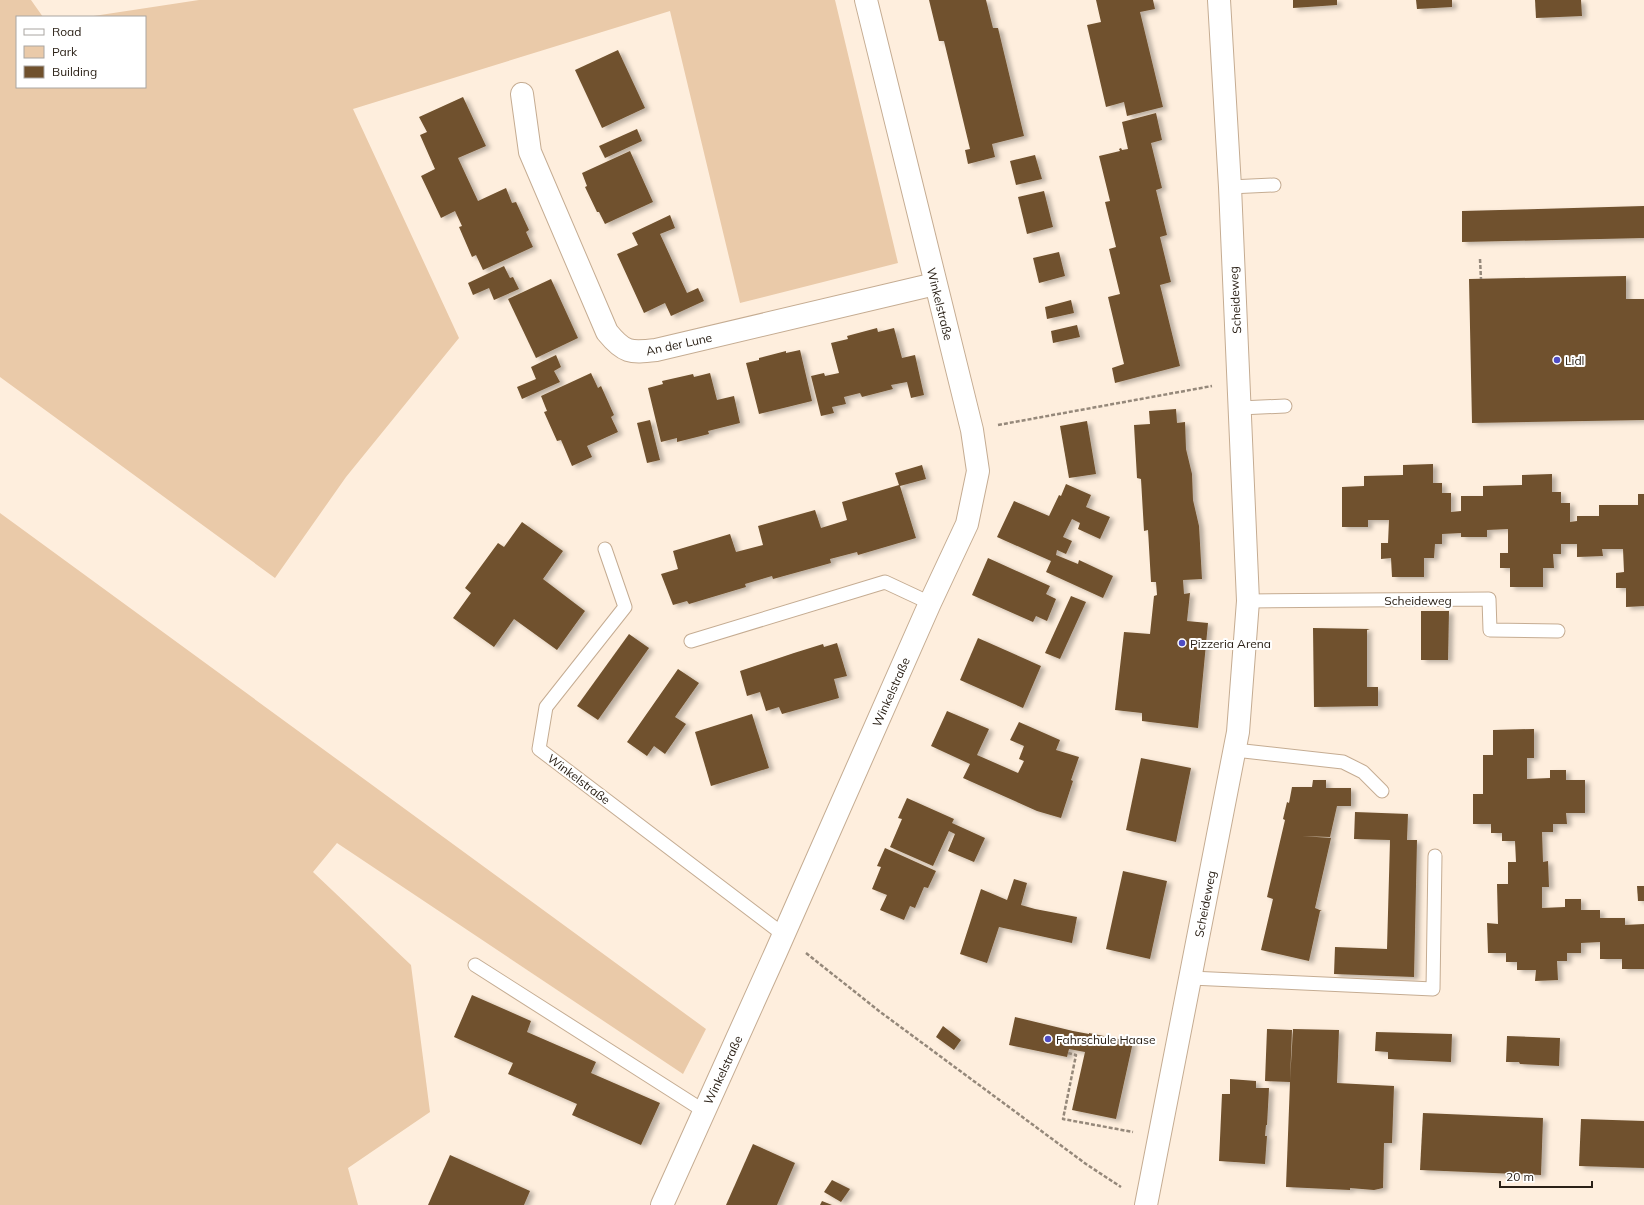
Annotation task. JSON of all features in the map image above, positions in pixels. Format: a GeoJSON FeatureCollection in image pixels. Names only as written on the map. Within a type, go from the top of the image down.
{"type":"FeatureCollection","features":[{"type":"Feature","properties":{"kind":"street","name":"Winkelstraße"},"geometry":{"type":"LineString","coordinates":[[662,1205],[780,944],[930,603],[968,524],[978,471],[972,430],[866,0]]}},
{"type":"Feature","properties":{"kind":"street","name":"Scheideweg"},"geometry":{"type":"LineString","coordinates":[[1148,1205],[1238,732],[1248,601],[1230,187],[1219,0]]}},
{"type":"Feature","properties":{"kind":"street","name":"An der Lune"},"geometry":{"type":"LineString","coordinates":[[522,94],[530,152],[607,332],[618,346],[635,352],[656,350],[935,284]]}},
{"type":"Feature","properties":{"kind":"lane"},"geometry":{"type":"LineString","coordinates":[[1230,187],[1274,185]]}},
{"type":"Feature","properties":{"kind":"lane"},"geometry":{"type":"LineString","coordinates":[[1240,408],[1285,406]]}},
{"type":"Feature","properties":{"kind":"lane","name":"Winkelstraße"},"geometry":{"type":"LineString","coordinates":[[605,549],[625,607],[546,707],[539,748],[780,944]]}},
{"type":"Feature","properties":{"kind":"lane"},"geometry":{"type":"LineString","coordinates":[[691,640],[885,582],[930,603]]}},
{"type":"Feature","properties":{"kind":"lane","name":"Scheideweg"},"geometry":{"type":"LineString","coordinates":[[1248,601],[1489,599],[1490,630],[1558,631]]}},
{"type":"Feature","properties":{"kind":"lane"},"geometry":{"type":"LineString","coordinates":[[1235,750],[1343,762],[1363,772],[1382,791]]}},
{"type":"Feature","properties":{"kind":"lane"},"geometry":{"type":"LineString","coordinates":[[1191,978],[1433,989],[1435,856]]}},
{"type":"Feature","properties":{"kind":"lane"},"geometry":{"type":"LineString","coordinates":[[475,965],[704,1111]]}},
{"type":"Feature","properties":{"kind":"path"},"geometry":{"type":"LineString","coordinates":[[1480,258],[1481,279]]}},
{"type":"Feature","properties":{"kind":"path"},"geometry":{"type":"LineString","coordinates":[[972,430],[1239,381]]}},
{"type":"Feature","properties":{"kind":"path"},"geometry":{"type":"LineString","coordinates":[[780,944],[891,1020],[1086,1164],[1148,1205]]}},
{"type":"Feature","properties":{"kind":"path"},"geometry":{"type":"LineString","coordinates":[[1068,1053],[1076,1055],[1063,1119],[1160,1137]]}},
{"type":"Feature","properties":{"kind":"green space"},"geometry":{"type":"Polygon","coordinates":[[[0,0],[31,0],[42,16],[16,16],[16,88],[146,88],[146,16],[94,16],[199,0],[835,0],[898,263],[740,303],[670,11],[353,109],[459,338],[346,477],[275,578],[0,377],[0,0]]]}},
{"type":"Feature","properties":{"kind":"green space"},"geometry":{"type":"Polygon","coordinates":[[[0,513],[706,1029],[683,1074],[337,843],[313,872],[411,965],[430,1112],[348,1168],[358,1205],[0,1205],[0,513]]]}},
{"type":"Feature","properties":{"kind":"building"},"geometry":{"type":"Polygon","coordinates":[[[929,0],[986,0],[993,28],[998,28],[1024,136],[992,144],[995,157],[968,164],[965,150],[970,149],[944,41],[939,41],[929,0]]]}},
{"type":"Feature","properties":{"kind":"building"},"geometry":{"type":"Polygon","coordinates":[[[1096,0],[1153,0],[1155,9],[1140,12],[1163,107],[1127,116],[1124,102],[1106,107],[1087,25],[1101,22],[1096,0]]]}},
{"type":"Feature","properties":{"kind":"building"},"geometry":{"type":"Polygon","coordinates":[[[1293,0],[1337,0],[1337,5],[1293,8],[1293,0]]]}},
{"type":"Feature","properties":{"kind":"building"},"geometry":{"type":"Polygon","coordinates":[[[1416,0],[1452,0],[1452,7],[1417,9],[1416,0]]]}},
{"type":"Feature","properties":{"kind":"building"},"geometry":{"type":"Polygon","coordinates":[[[1535,0],[1581,0],[1582,16],[1536,18],[1535,0]]]}},
{"type":"Feature","properties":{"kind":"building"},"geometry":{"type":"Polygon","coordinates":[[[618,50],[645,108],[602,128],[575,70],[618,50]]]}},
{"type":"Feature","properties":{"kind":"building"},"geometry":{"type":"Polygon","coordinates":[[[463,97],[486,146],[458,158],[478,201],[506,188],[512,203],[516,202],[529,230],[526,232],[533,247],[483,270],[476,255],[472,257],[459,227],[462,226],[455,211],[441,218],[421,176],[435,169],[420,135],[427,132],[419,117],[463,97]]]}},
{"type":"Feature","properties":{"kind":"building"},"geometry":{"type":"Polygon","coordinates":[[[1156,113],[1162,140],[1151,143],[1162,188],[1156,190],[1167,235],[1160,237],[1171,282],[1160,285],[1180,366],[1115,383],[1112,368],[1124,364],[1108,297],[1120,294],[1109,249],[1116,247],[1105,202],[1110,201],[1099,156],[1120,151],[1119,149],[1121,148],[1122,150],[1128,149],[1122,122],[1156,113]]]}},
{"type":"Feature","properties":{"kind":"building"},"geometry":{"type":"Polygon","coordinates":[[[637,129],[642,141],[605,158],[599,146],[637,129]]]}},
{"type":"Feature","properties":{"kind":"building"},"geometry":{"type":"Polygon","coordinates":[[[630,151],[653,202],[605,224],[599,212],[597,212],[585,187],[587,186],[582,173],[630,151]]]}},
{"type":"Feature","properties":{"kind":"building"},"geometry":{"type":"Polygon","coordinates":[[[1035,155],[1042,179],[1016,185],[1010,161],[1035,155]]]}},
{"type":"Feature","properties":{"kind":"building"},"geometry":{"type":"Polygon","coordinates":[[[1044,191],[1053,227],[1027,234],[1018,197],[1044,191]]]}},
{"type":"Feature","properties":{"kind":"building"},"geometry":{"type":"Polygon","coordinates":[[[1644,206],[1644,238],[1462,242],[1462,211],[1644,206]]]}},
{"type":"Feature","properties":{"kind":"building"},"geometry":{"type":"Polygon","coordinates":[[[670,215],[675,228],[660,234],[687,293],[698,288],[704,301],[671,316],[665,303],[644,313],[617,254],[638,245],[632,233],[670,215]]]}},
{"type":"Feature","properties":{"kind":"building"},"geometry":{"type":"Polygon","coordinates":[[[1059,252],[1065,276],[1039,283],[1033,258],[1059,252]]]}},
{"type":"Feature","properties":{"kind":"building"},"geometry":{"type":"Polygon","coordinates":[[[504,266],[510,278],[513,277],[519,289],[494,300],[489,288],[473,295],[468,283],[504,266]]]}},
{"type":"Feature","properties":{"kind":"building","name":"Lidl"},"geometry":{"type":"Polygon","coordinates":[[[1626,276],[1626,299],[1644,299],[1644,420],[1472,423],[1469,279],[1626,276]]]}},
{"type":"Feature","properties":{"kind":"building"},"geometry":{"type":"Polygon","coordinates":[[[551,279],[578,338],[536,358],[508,299],[551,279]]]}},
{"type":"Feature","properties":{"kind":"building"},"geometry":{"type":"Polygon","coordinates":[[[1071,300],[1074,313],[1047,319],[1045,307],[1071,300]]]}},
{"type":"Feature","properties":{"kind":"building"},"geometry":{"type":"Polygon","coordinates":[[[1077,325],[1080,337],[1053,343],[1051,331],[1077,325]]]}},
{"type":"Feature","properties":{"kind":"building"},"geometry":{"type":"Polygon","coordinates":[[[877,328],[878,332],[894,328],[902,358],[915,355],[924,395],[911,398],[907,382],[891,385],[893,389],[862,397],[860,393],[844,397],[846,404],[832,407],[834,413],[821,416],[811,376],[824,373],[825,376],[839,373],[831,343],[848,339],[847,336],[877,328]]]}},
{"type":"Feature","properties":{"kind":"building"},"geometry":{"type":"Polygon","coordinates":[[[800,350],[812,401],[759,414],[746,363],[786,351],[786,353],[800,350]]]}},
{"type":"Feature","properties":{"kind":"building"},"geometry":{"type":"Polygon","coordinates":[[[556,355],[561,367],[554,371],[560,382],[522,399],[517,387],[536,379],[531,367],[556,355]]]}},
{"type":"Feature","properties":{"kind":"building"},"geometry":{"type":"Polygon","coordinates":[[[591,373],[598,388],[601,386],[614,415],[611,417],[618,432],[587,446],[592,457],[572,466],[561,440],[557,441],[544,412],[547,411],[541,396],[591,373]]]}},
{"type":"Feature","properties":{"kind":"building"},"geometry":{"type":"Polygon","coordinates":[[[710,373],[717,400],[734,396],[740,423],[708,431],[709,434],[677,442],[677,438],[661,442],[648,388],[663,384],[662,381],[693,374],[694,377],[710,373]]]}},
{"type":"Feature","properties":{"kind":"building"},"geometry":{"type":"Polygon","coordinates":[[[1176,409],[1177,423],[1185,422],[1186,449],[1192,474],[1193,500],[1199,526],[1202,579],[1183,580],[1184,594],[1190,593],[1187,621],[1208,623],[1198,728],[1142,721],[1142,713],[1115,710],[1124,632],[1150,634],[1154,596],[1157,595],[1156,582],[1151,582],[1148,530],[1144,531],[1141,479],[1137,478],[1134,425],[1150,424],[1149,411],[1176,409]]]}},
{"type":"Feature","properties":{"kind":"building"},"geometry":{"type":"Polygon","coordinates":[[[650,420],[660,460],[647,463],[637,423],[650,420]]]}},
{"type":"Feature","properties":{"kind":"building"},"geometry":{"type":"Polygon","coordinates":[[[1087,421],[1096,474],[1069,478],[1060,426],[1087,421]]]}},
{"type":"Feature","properties":{"kind":"building"},"geometry":{"type":"Polygon","coordinates":[[[1433,464],[1433,483],[1442,483],[1442,493],[1451,493],[1451,512],[1461,511],[1461,496],[1483,496],[1483,486],[1522,485],[1522,475],[1552,474],[1552,492],[1561,492],[1561,503],[1570,503],[1570,522],[1577,521],[1577,516],[1599,516],[1599,505],[1638,505],[1638,494],[1644,494],[1644,606],[1626,607],[1626,588],[1616,588],[1616,573],[1624,572],[1623,549],[1602,549],[1603,556],[1577,557],[1577,544],[1561,544],[1561,554],[1553,554],[1554,568],[1543,568],[1543,587],[1510,587],[1510,568],[1500,568],[1500,553],[1508,553],[1508,529],[1487,530],[1487,537],[1461,537],[1461,533],[1442,534],[1442,544],[1435,544],[1434,558],[1424,558],[1424,577],[1392,577],[1391,558],[1381,559],[1381,543],[1388,543],[1389,520],[1368,520],[1368,527],[1342,527],[1342,487],[1364,486],[1364,476],[1403,475],[1403,465],[1433,464]]]}},
{"type":"Feature","properties":{"kind":"building"},"geometry":{"type":"Polygon","coordinates":[[[922,465],[926,479],[900,486],[916,538],[858,555],[857,552],[830,559],[831,563],[773,579],[772,576],[745,584],[746,587],[689,604],[687,601],[673,605],[661,574],[678,569],[673,551],[730,534],[736,552],[763,545],[758,526],[815,510],[821,528],[847,520],[842,502],[899,485],[895,473],[922,465]]]}},
{"type":"Feature","properties":{"kind":"building"},"geometry":{"type":"Polygon","coordinates":[[[1066,484],[1091,495],[1086,507],[1110,517],[1100,539],[1078,529],[1080,523],[1072,519],[1063,537],[1072,541],[1066,554],[1057,550],[1056,555],[1078,564],[1079,560],[1113,576],[1103,598],[1046,572],[1051,561],[997,537],[1014,501],[1049,516],[1059,495],[1061,496],[1066,484]]]}},
{"type":"Feature","properties":{"kind":"building"},"geometry":{"type":"Polygon","coordinates":[[[522,522],[563,551],[543,579],[585,611],[557,650],[514,619],[494,647],[453,618],[471,593],[465,588],[498,543],[504,547],[522,522]]]}},
{"type":"Feature","properties":{"kind":"building"},"geometry":{"type":"Polygon","coordinates":[[[988,558],[1050,586],[1046,594],[1056,599],[1047,621],[1036,616],[1033,622],[972,595],[988,558]]]}},
{"type":"Feature","properties":{"kind":"building"},"geometry":{"type":"Polygon","coordinates":[[[1071,596],[1086,602],[1060,659],[1045,653],[1071,596]]]}},
{"type":"Feature","properties":{"kind":"building"},"geometry":{"type":"Polygon","coordinates":[[[1421,611],[1449,611],[1448,660],[1421,660],[1421,611]]]}},
{"type":"Feature","properties":{"kind":"building"},"geometry":{"type":"Polygon","coordinates":[[[1313,628],[1370,629],[1367,630],[1367,687],[1378,687],[1378,706],[1314,707],[1313,628]]]}},
{"type":"Feature","properties":{"kind":"building"},"geometry":{"type":"Polygon","coordinates":[[[629,634],[649,648],[598,720],[577,706],[629,634]]]}},
{"type":"Feature","properties":{"kind":"building"},"geometry":{"type":"Polygon","coordinates":[[[978,638],[1041,666],[1023,708],[960,680],[978,638]]]}},
{"type":"Feature","properties":{"kind":"building"},"geometry":{"type":"Polygon","coordinates":[[[837,643],[847,676],[834,679],[839,698],[782,714],[779,707],[766,711],[760,692],[747,696],[740,671],[823,644],[824,647],[837,643]]]}},
{"type":"Feature","properties":{"kind":"building"},"geometry":{"type":"Polygon","coordinates":[[[678,669],[699,683],[675,717],[686,724],[665,754],[654,746],[647,756],[627,742],[678,669]]]}},
{"type":"Feature","properties":{"kind":"building"},"geometry":{"type":"Polygon","coordinates":[[[947,711],[989,729],[977,755],[1018,773],[1024,761],[1019,759],[1024,746],[1010,740],[1019,722],[1060,740],[1056,750],[1079,757],[1061,818],[1037,811],[963,778],[970,764],[931,746],[947,711]]]}},
{"type":"Feature","properties":{"kind":"building"},"geometry":{"type":"Polygon","coordinates":[[[752,714],[769,768],[711,786],[695,732],[752,714]]]}},
{"type":"Feature","properties":{"kind":"building"},"geometry":{"type":"Polygon","coordinates":[[[1534,729],[1534,758],[1527,758],[1527,779],[1550,778],[1550,770],[1566,770],[1566,780],[1585,780],[1585,813],[1566,813],[1567,824],[1553,824],[1553,832],[1542,832],[1543,862],[1548,861],[1549,887],[1542,887],[1542,908],[1565,907],[1565,899],[1581,899],[1581,910],[1600,910],[1600,918],[1625,918],[1625,925],[1644,924],[1644,969],[1622,969],[1622,959],[1600,959],[1600,942],[1581,943],[1581,953],[1567,953],[1567,961],[1557,961],[1558,980],[1535,981],[1536,970],[1517,970],[1517,962],[1506,962],[1506,953],[1488,953],[1487,923],[1498,924],[1497,884],[1508,884],[1508,862],[1516,862],[1515,841],[1502,841],[1502,833],[1491,833],[1491,824],[1473,824],[1473,794],[1483,794],[1483,755],[1493,755],[1493,730],[1534,729]]]}},
{"type":"Feature","properties":{"kind":"building"},"geometry":{"type":"Polygon","coordinates":[[[1141,758],[1191,768],[1176,842],[1126,830],[1141,758]]]}},
{"type":"Feature","properties":{"kind":"building"},"geometry":{"type":"Polygon","coordinates":[[[1313,780],[1326,780],[1326,788],[1351,788],[1351,806],[1337,806],[1330,837],[1302,836],[1331,838],[1315,908],[1322,911],[1320,911],[1309,961],[1261,950],[1273,899],[1267,897],[1285,820],[1283,819],[1287,802],[1289,803],[1292,787],[1312,787],[1313,780]]]}},
{"type":"Feature","properties":{"kind":"building"},"geometry":{"type":"Polygon","coordinates":[[[907,798],[954,819],[952,823],[985,838],[974,862],[948,851],[955,834],[949,831],[933,866],[890,847],[902,819],[898,818],[907,798]]]}},
{"type":"Feature","properties":{"kind":"building"},"geometry":{"type":"Polygon","coordinates":[[[1355,812],[1408,814],[1407,840],[1417,840],[1414,977],[1334,974],[1335,947],[1387,949],[1390,840],[1354,839],[1355,812]]]}},
{"type":"Feature","properties":{"kind":"building"},"geometry":{"type":"Polygon","coordinates":[[[885,848],[936,871],[928,888],[924,887],[915,908],[910,906],[904,920],[880,910],[887,895],[872,889],[881,867],[877,866],[885,848]]]}},
{"type":"Feature","properties":{"kind":"building"},"geometry":{"type":"Polygon","coordinates":[[[1123,871],[1167,881],[1150,959],[1106,949],[1123,871]]]}},
{"type":"Feature","properties":{"kind":"building"},"geometry":{"type":"Polygon","coordinates":[[[1014,879],[1027,883],[1021,905],[1077,917],[1072,943],[999,927],[987,963],[960,954],[981,889],[1007,900],[1014,879]]]}},
{"type":"Feature","properties":{"kind":"building"},"geometry":{"type":"Polygon","coordinates":[[[1637,886],[1644,886],[1644,901],[1638,901],[1637,886]]]}},
{"type":"Feature","properties":{"kind":"building"},"geometry":{"type":"Polygon","coordinates":[[[472,995],[531,1021],[527,1032],[596,1062],[591,1073],[660,1103],[641,1145],[572,1115],[577,1104],[508,1074],[513,1063],[454,1037],[472,995]]]}},
{"type":"Feature","properties":{"kind":"building"},"geometry":{"type":"Polygon","coordinates":[[[1015,1017],[1073,1031],[1133,1042],[1116,1119],[1072,1110],[1085,1052],[1069,1049],[1067,1057],[1009,1045],[1015,1017]]]}},
{"type":"Feature","properties":{"kind":"building"},"geometry":{"type":"Polygon","coordinates":[[[943,1026],[961,1040],[954,1050],[936,1037],[943,1026]]]}},
{"type":"Feature","properties":{"kind":"building"},"geometry":{"type":"Polygon","coordinates":[[[1267,1029],[1292,1030],[1290,1081],[1293,1029],[1339,1030],[1337,1083],[1394,1086],[1392,1143],[1384,1143],[1383,1188],[1374,1190],[1350,1188],[1350,1190],[1286,1187],[1290,1082],[1265,1081],[1267,1029]]]}},
{"type":"Feature","properties":{"kind":"building"},"geometry":{"type":"Polygon","coordinates":[[[1376,1032],[1452,1034],[1451,1062],[1388,1059],[1388,1052],[1375,1051],[1376,1032]]]}},
{"type":"Feature","properties":{"kind":"building"},"geometry":{"type":"Polygon","coordinates":[[[1507,1036],[1560,1038],[1559,1066],[1506,1062],[1507,1036]]]}},
{"type":"Feature","properties":{"kind":"building"},"geometry":{"type":"Polygon","coordinates":[[[1230,1079],[1256,1081],[1256,1088],[1269,1088],[1265,1136],[1267,1136],[1265,1164],[1219,1161],[1222,1094],[1230,1094],[1230,1079]]]}},
{"type":"Feature","properties":{"kind":"building"},"geometry":{"type":"Polygon","coordinates":[[[1423,1113],[1543,1118],[1541,1175],[1420,1170],[1423,1113]]]}},
{"type":"Feature","properties":{"kind":"building"},"geometry":{"type":"Polygon","coordinates":[[[1581,1119],[1644,1121],[1644,1168],[1579,1166],[1581,1119]]]}},
{"type":"Feature","properties":{"kind":"building"},"geometry":{"type":"Polygon","coordinates":[[[753,1144],[795,1163],[777,1205],[726,1205],[753,1144]]]}},
{"type":"Feature","properties":{"kind":"building"},"geometry":{"type":"Polygon","coordinates":[[[450,1155],[530,1191],[524,1205],[428,1205],[450,1155]]]}},
{"type":"Feature","properties":{"kind":"building"},"geometry":{"type":"Polygon","coordinates":[[[832,1180],[850,1189],[841,1202],[824,1192],[832,1180]]]}},
{"type":"Feature","properties":{"kind":"building"},"geometry":{"type":"Polygon","coordinates":[[[822,1201],[832,1205],[820,1205],[822,1201]]]}},
{"type":"Feature","properties":{"kind":"place","name":"Lidl"},"geometry":{"type":"Point","coordinates":[1557,360]}},
{"type":"Feature","properties":{"kind":"place","name":"Pizzeria Arena"},"geometry":{"type":"Point","coordinates":[1182,643]}},
{"type":"Feature","properties":{"kind":"place","name":"Fahrschule Haase"},"geometry":{"type":"Point","coordinates":[1048,1039]}}]}
